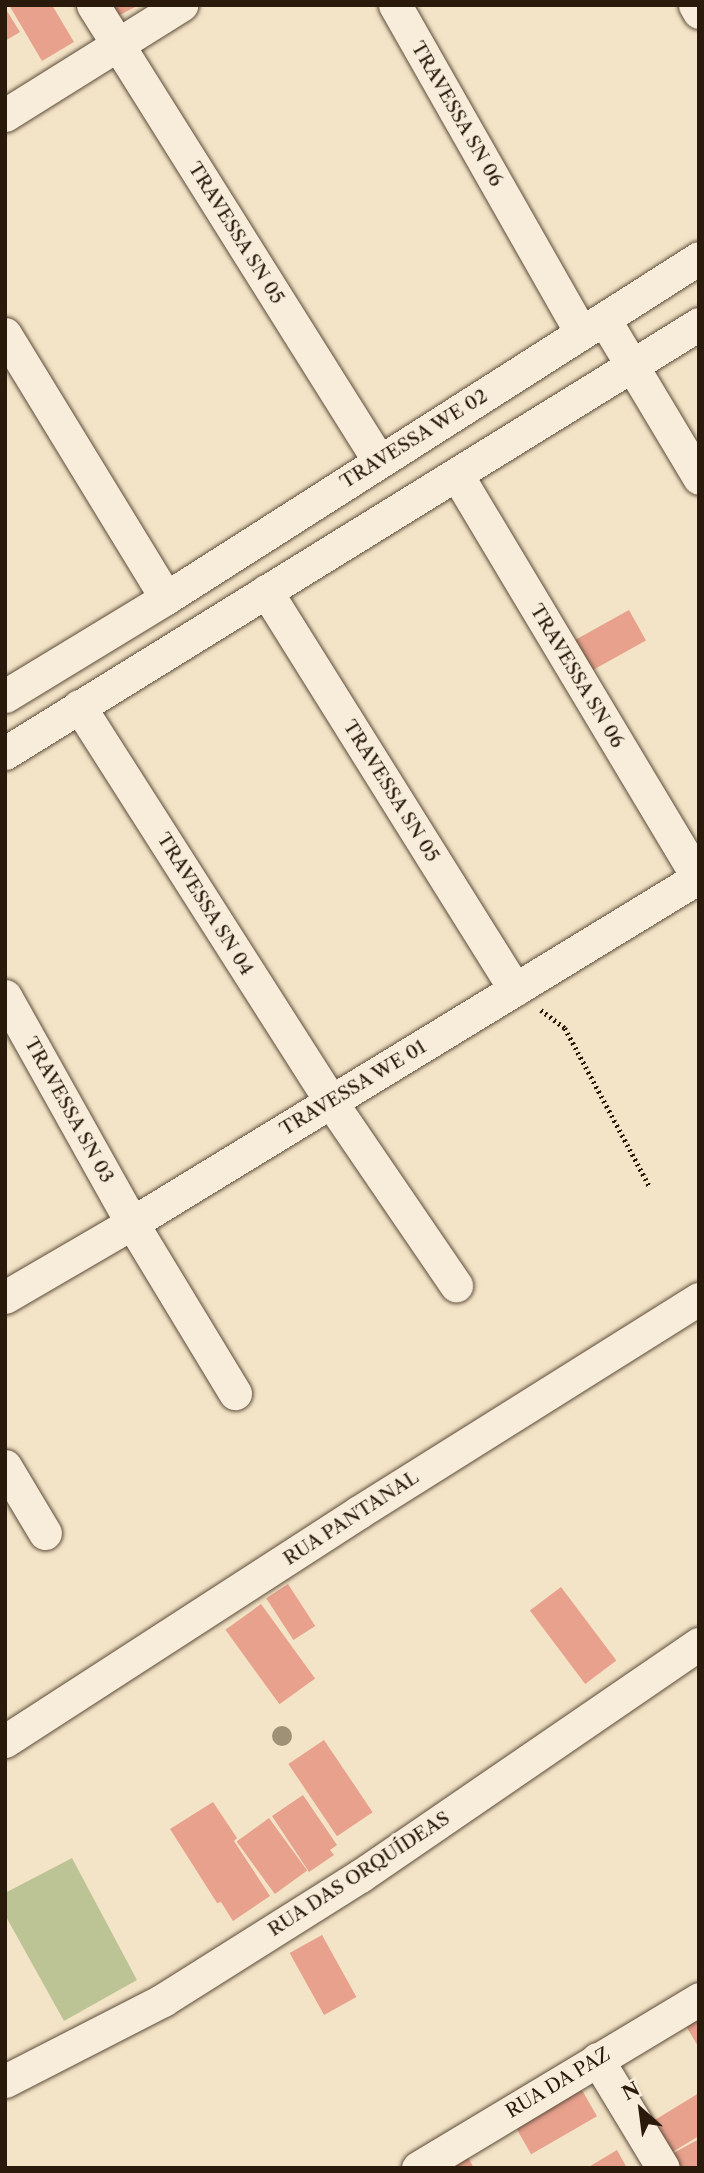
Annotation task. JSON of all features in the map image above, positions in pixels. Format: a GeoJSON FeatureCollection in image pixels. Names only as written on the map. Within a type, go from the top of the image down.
{"type":"FeatureCollection","features":[{"type":"Feature","properties":{"kind":"street","name":"TRAVESSA SN 05"},"geometry":{"type":"LineString","coordinates":[[93,5],[379,461]]}},
{"type":"Feature","properties":{"kind":"street"},"geometry":{"type":"LineString","coordinates":[[5,115],[181,5]]}},
{"type":"Feature","properties":{"kind":"street","name":"TRAVESSA SN 06"},"geometry":{"type":"LineString","coordinates":[[395,5],[592,326],[631,365],[699,478]]}},
{"type":"Feature","properties":{"kind":"street"},"geometry":{"type":"LineString","coordinates":[[695,5],[699,12]]}},
{"type":"Feature","properties":{"kind":"street","name":"TRAVESSA WE 02"},"geometry":{"type":"LineString","coordinates":[[5,696],[166,598],[699,258]]}},
{"type":"Feature","properties":{"kind":"street"},"geometry":{"type":"LineString","coordinates":[[5,753],[699,324]]}},
{"type":"Feature","properties":{"kind":"street"},"geometry":{"type":"LineString","coordinates":[[5,334],[166,598]]}},
{"type":"Feature","properties":{"kind":"street","name":"TRAVESSA SN 06"},"geometry":{"type":"LineString","coordinates":[[457,475],[698,877]]}},
{"type":"Feature","properties":{"kind":"street","name":"TRAVESSA SN 05"},"geometry":{"type":"LineString","coordinates":[[266,591],[515,990]]}},
{"type":"Feature","properties":{"kind":"street"},"geometry":{"type":"LineString","coordinates":[[130,620],[154,661]]}},
{"type":"Feature","properties":{"kind":"street","name":"TRAVESSA SN 04"},"geometry":{"type":"LineString","coordinates":[[79,706],[331,1102],[456,1285]]}},
{"type":"Feature","properties":{"kind":"street","name":"TRAVESSA WE 01"},"geometry":{"type":"LineString","coordinates":[[5,1297],[132,1223],[698,877]]}},
{"type":"Feature","properties":{"kind":"street","name":"TRAVESSA SN 03"},"geometry":{"type":"LineString","coordinates":[[5,996],[132,1223],[234,1393]]}},
{"type":"Feature","properties":{"kind":"street","name":"RUA PANTANAL"},"geometry":{"type":"LineString","coordinates":[[5,1741],[359,1512],[699,1299]]}},
{"type":"Feature","properties":{"kind":"street"},"geometry":{"type":"LineString","coordinates":[[5,1466],[45,1533]]}},
{"type":"Feature","properties":{"kind":"street","name":"RUA DAS ORQUÍDEAS"},"geometry":{"type":"LineString","coordinates":[[5,2081],[175,1993],[360,1875],[699,1644]]}},
{"type":"Feature","properties":{"kind":"street","name":"RUA DA PAZ"},"geometry":{"type":"LineString","coordinates":[[418,2168],[699,1999]]}},
{"type":"Feature","properties":{"kind":"street"},"geometry":{"type":"LineString","coordinates":[[597,2059],[663,2168]]}},
{"type":"Feature","properties":{"kind":"path"},"geometry":{"type":"LineString","coordinates":[[515,990],[565,1028],[650,1186]]}},
{"type":"Feature","properties":{"kind":"green space"},"geometry":{"type":"Polygon","coordinates":[[[72,1858],[137,1980],[64,2021],[5,1915],[5,1893],[72,1858]]]}},
{"type":"Feature","properties":{"kind":"building"},"geometry":{"type":"Polygon","coordinates":[[[9,5],[52,5],[74,42],[42,61],[9,5]]]}},
{"type":"Feature","properties":{"kind":"building"},"geometry":{"type":"Polygon","coordinates":[[[109,5],[139,5],[116,17],[109,5]]]}},
{"type":"Feature","properties":{"kind":"building"},"geometry":{"type":"Polygon","coordinates":[[[5,8],[20,32],[5,41],[5,8]]]}},
{"type":"Feature","properties":{"kind":"building"},"geometry":{"type":"Polygon","coordinates":[[[629,610],[646,641],[583,676],[566,645],[629,610]]]}},
{"type":"Feature","properties":{"kind":"building"},"geometry":{"type":"Polygon","coordinates":[[[288,1584],[315,1626],[293,1640],[266,1598],[288,1584]]]}},
{"type":"Feature","properties":{"kind":"building"},"geometry":{"type":"Polygon","coordinates":[[[561,1587],[616,1660],[585,1684],[530,1610],[561,1587]]]}},
{"type":"Feature","properties":{"kind":"building"},"geometry":{"type":"Polygon","coordinates":[[[261,1604],[315,1678],[279,1704],[225,1630],[261,1604]]]}},
{"type":"Feature","properties":{"kind":"building"},"geometry":{"type":"Polygon","coordinates":[[[324,1740],[373,1812],[337,1836],[288,1764],[324,1740]]]}},
{"type":"Feature","properties":{"kind":"building"},"geometry":{"type":"Polygon","coordinates":[[[303,1795],[337,1845],[330,1850],[334,1855],[309,1872],[272,1816],[303,1795]]]}},
{"type":"Feature","properties":{"kind":"building"},"geometry":{"type":"Polygon","coordinates":[[[213,1802],[237,1838],[234,1841],[270,1896],[233,1921],[221,1902],[217,1903],[170,1829],[213,1802]]]}},
{"type":"Feature","properties":{"kind":"building"},"geometry":{"type":"Polygon","coordinates":[[[269,1818],[307,1871],[275,1894],[237,1842],[269,1818]]]}},
{"type":"Feature","properties":{"kind":"building"},"geometry":{"type":"Polygon","coordinates":[[[322,1935],[356,1997],[324,2015],[290,1953],[322,1935]]]}},
{"type":"Feature","properties":{"kind":"building"},"geometry":{"type":"Polygon","coordinates":[[[699,2003],[699,2048],[679,2014],[699,2003]]]}},
{"type":"Feature","properties":{"kind":"building"},"geometry":{"type":"Polygon","coordinates":[[[579,2085],[597,2116],[531,2154],[513,2123],[579,2085]]]}},
{"type":"Feature","properties":{"kind":"building"},"geometry":{"type":"Polygon","coordinates":[[[699,2093],[699,2136],[664,2157],[645,2126],[699,2093]]]}},
{"type":"Feature","properties":{"kind":"building"},"geometry":{"type":"Polygon","coordinates":[[[699,2139],[699,2168],[675,2168],[668,2156],[699,2139]]]}},
{"type":"Feature","properties":{"kind":"building"},"geometry":{"type":"Polygon","coordinates":[[[617,2150],[627,2168],[587,2168],[617,2150]]]}},
{"type":"Feature","properties":{"kind":"building"},"geometry":{"type":"Polygon","coordinates":[[[466,2154],[474,2168],[444,2168],[466,2154]]]}}]}
